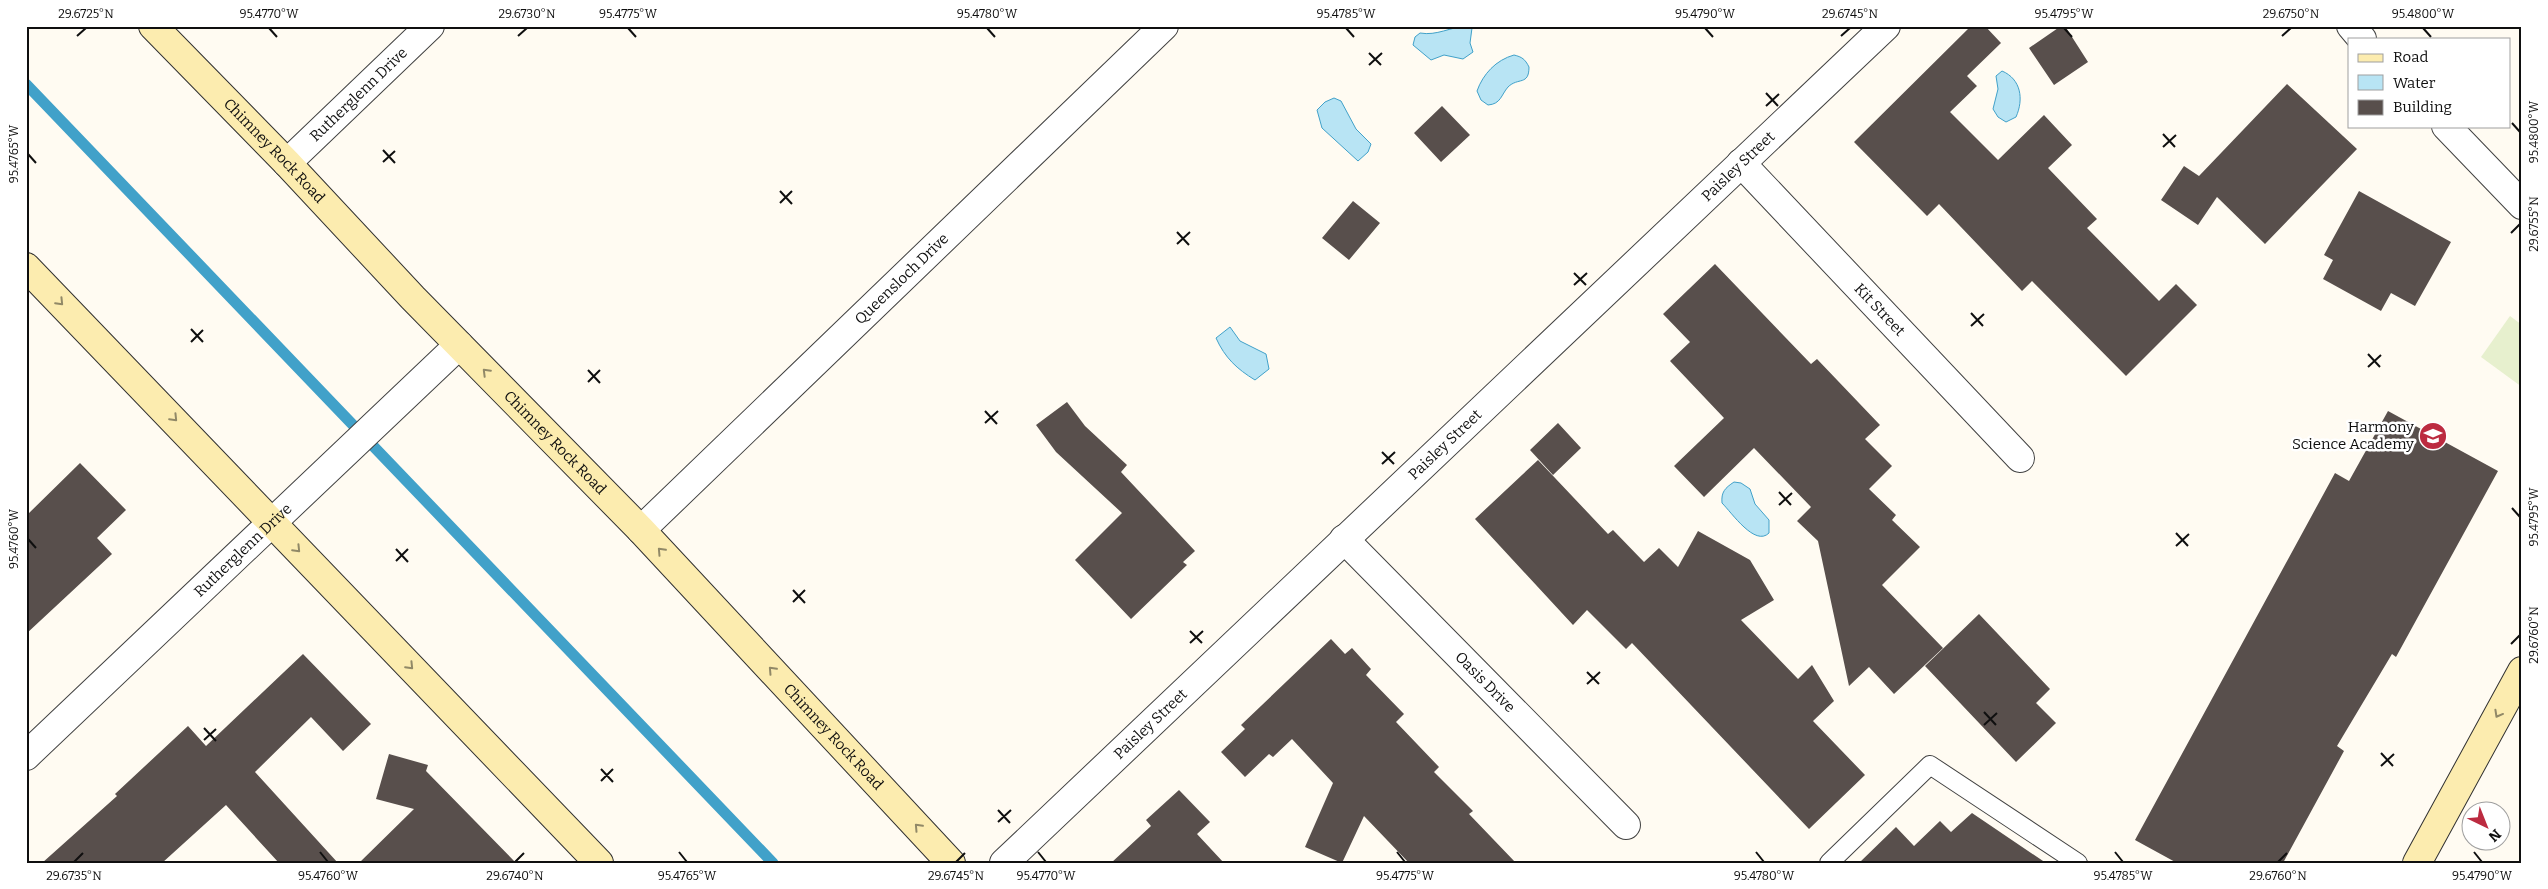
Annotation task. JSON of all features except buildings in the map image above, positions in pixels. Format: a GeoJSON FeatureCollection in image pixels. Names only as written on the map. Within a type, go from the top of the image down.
{"type":"FeatureCollection","features":[{"type":"Feature","properties":{"kind":"main road","name":"Chimney Rock Road"},"geometry":{"type":"LineString","coordinates":[[153,26],[287,163],[459,345],[641,530],[951,863]]}},
{"type":"Feature","properties":{"kind":"main road"},"geometry":{"type":"LineString","coordinates":[[26,267],[241,487],[271,522],[600,863]]}},
{"type":"Feature","properties":{"kind":"main road"},"geometry":{"type":"LineString","coordinates":[[2417,863],[2522,671]]}},
{"type":"Feature","properties":{"kind":"street","name":"Rutherglenn Drive"},"geometry":{"type":"LineString","coordinates":[[287,163],[430,26]]}},
{"type":"Feature","properties":{"kind":"street","name":"Queensloch Drive"},"geometry":{"type":"LineString","coordinates":[[641,530],[1164,26]]}},
{"type":"Feature","properties":{"kind":"street","name":"Paisley Street"},"geometry":{"type":"LineString","coordinates":[[1004,863],[1886,26]]}},
{"type":"Feature","properties":{"kind":"street"},"geometry":{"type":"LineString","coordinates":[[2350,26],[2361,38]]}},
{"type":"Feature","properties":{"kind":"street"},"geometry":{"type":"LineString","coordinates":[[2448,128],[2522,205]]}},
{"type":"Feature","properties":{"kind":"street","name":"Kit Street"},"geometry":{"type":"LineString","coordinates":[[1741,164],[2020,458]]}},
{"type":"Feature","properties":{"kind":"street","name":"Rutherglenn Drive"},"geometry":{"type":"LineString","coordinates":[[26,756],[459,345]]}},
{"type":"Feature","properties":{"kind":"street","name":"Oasis Drive"},"geometry":{"type":"LineString","coordinates":[[1344,539],[1626,825]]}},
{"type":"Feature","properties":{"kind":"lane"},"geometry":{"type":"LineString","coordinates":[[1829,863],[1930,765],[2078,863]]}},
{"type":"Feature","properties":{"kind":"green space"},"geometry":{"type":"Polygon","coordinates":[[[2510,316],[2522,325],[2522,387],[2481,357],[2510,316]]]}},
{"type":"Feature","properties":{"kind":"water"},"geometry":{"type":"Polygon","coordinates":[[[1467,26],[1472,28],[1470,43],[1473,52],[1463,59],[1444,55],[1431,60],[1413,45],[1415,37],[1420,33],[1426,34],[1467,26]]]}},
{"type":"Feature","properties":{"kind":"water"},"geometry":{"type":"Polygon","coordinates":[[[1514,55],[1523,59],[1528,64],[1529,73],[1527,77],[1512,84],[1496,103],[1488,105],[1481,100],[1477,91],[1480,85],[1491,68],[1501,60],[1514,55]]]}},
{"type":"Feature","properties":{"kind":"water"},"geometry":{"type":"Polygon","coordinates":[[[2002,71],[2017,84],[2020,97],[2016,117],[2006,122],[1998,117],[1993,109],[1998,89],[1996,76],[2002,71]]]}},
{"type":"Feature","properties":{"kind":"water"},"geometry":{"type":"Polygon","coordinates":[[[1334,98],[1341,101],[1356,129],[1371,144],[1368,152],[1358,161],[1322,128],[1317,110],[1325,102],[1334,98]]]}},
{"type":"Feature","properties":{"kind":"water"},"geometry":{"type":"Polygon","coordinates":[[[1230,327],[1240,341],[1266,354],[1269,369],[1255,380],[1232,362],[1216,338],[1230,327]]]}},
{"type":"Feature","properties":{"kind":"water"},"geometry":{"type":"Polygon","coordinates":[[[1734,482],[1741,483],[1750,489],[1755,504],[1769,520],[1769,533],[1757,536],[1744,527],[1722,503],[1724,491],[1734,482]]]}},
{"type":"Feature","properties":{"kind":"waterway"},"geometry":{"type":"LineString","coordinates":[[26,84],[773,863]]}},
{"type":"Feature","properties":{"kind":"place","name":"Harmony Science Academy"},"geometry":{"type":"Point","coordinates":[2433,436]}}]}
